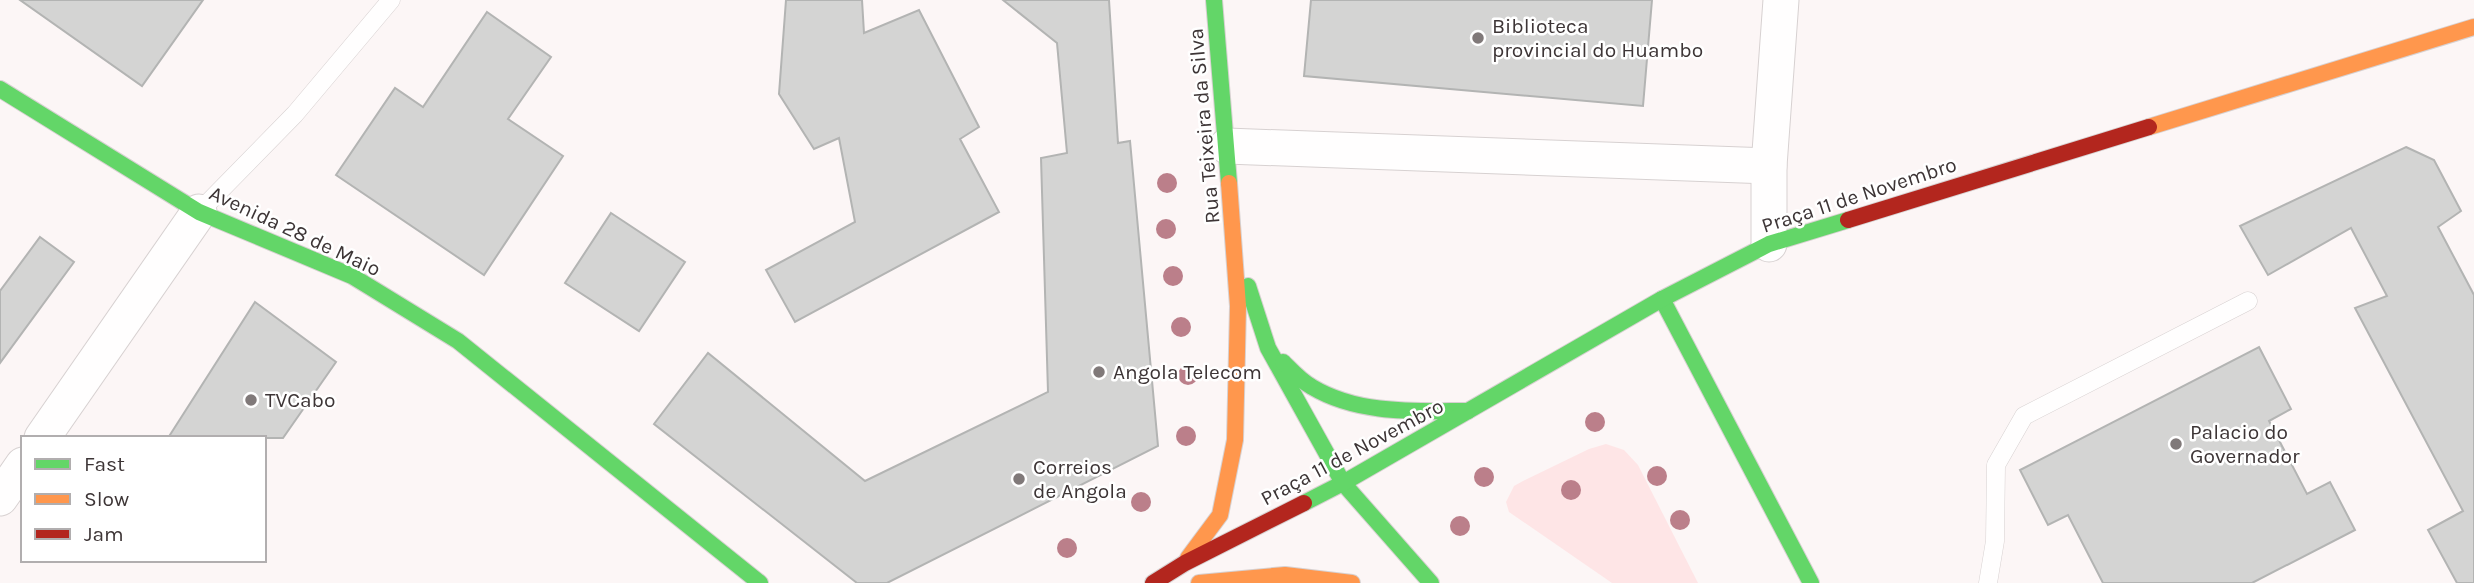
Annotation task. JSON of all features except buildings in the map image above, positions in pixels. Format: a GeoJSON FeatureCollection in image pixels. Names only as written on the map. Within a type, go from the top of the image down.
{"type":"FeatureCollection","features":[{"type":"Feature","properties":{"kind":"street","name":"Rua Teixeira da Silva"},"geometry":{"type":"LineString","coordinates":[[1185,563],[1220,515],[1235,440],[1238,306],[1214,0]]}},
{"type":"Feature","properties":{"kind":"street"},"geometry":{"type":"LineString","coordinates":[[1769,244],[1769,166],[1781,0]]}},
{"type":"Feature","properties":{"kind":"street","name":"Praça 11 de Novembro"},"geometry":{"type":"LineString","coordinates":[[1153,583],[1185,563],[1343,483],[1662,299],[1769,244],[2474,27]]}},
{"type":"Feature","properties":{"kind":"street","name":"Avenida 28 de Maio"},"geometry":{"type":"LineString","coordinates":[[0,89],[199,212],[352,276],[458,341],[760,583]]}},
{"type":"Feature","properties":{"kind":"street"},"geometry":{"type":"LineString","coordinates":[[1227,146],[1769,166]]}},
{"type":"Feature","properties":{"kind":"street"},"geometry":{"type":"LineString","coordinates":[[43,436],[199,212]]}},
{"type":"Feature","properties":{"kind":"street","name":"Rua Teixeira da Silva"},"geometry":{"type":"LineString","coordinates":[[1235,248],[1268,348],[1343,483],[1431,583]]}},
{"type":"Feature","properties":{"kind":"street"},"geometry":{"type":"LineString","coordinates":[[1662,299],[1811,583]]}},
{"type":"Feature","properties":{"kind":"street"},"geometry":{"type":"LineString","coordinates":[[1268,348],[1310,386],[1358,405],[1408,411],[1470,411]]}},
{"type":"Feature","properties":{"kind":"street"},"geometry":{"type":"LineString","coordinates":[[0,498],[21,468]]}},
{"type":"Feature","properties":{"kind":"street"},"geometry":{"type":"LineString","coordinates":[[1199,583],[1285,575],[1352,583]]}},
{"type":"Feature","properties":{"kind":"lane"},"geometry":{"type":"LineString","coordinates":[[199,212],[295,114],[391,0]]}},
{"type":"Feature","properties":{"kind":"lane"},"geometry":{"type":"LineString","coordinates":[[1988,583],[1995,541],[1997,465],[2024,416],[2248,301]]}},
{"type":"Feature","properties":{"kind":"shaded area"},"geometry":{"type":"Polygon","coordinates":[[[1606,444],[1624,450],[1638,465],[1698,583],[1612,583],[1509,512],[1506,502],[1514,486],[1589,449],[1606,444]]]}},
{"type":"Feature","properties":{"kind":"traffic: fast"},"geometry":{"type":"LineString","coordinates":[[1214,0],[1229,183]]}},
{"type":"Feature","properties":{"kind":"traffic: fast"},"geometry":{"type":"LineString","coordinates":[[0,89],[199,212],[352,276],[458,341],[760,583]]}},
{"type":"Feature","properties":{"kind":"traffic: fast"},"geometry":{"type":"LineString","coordinates":[[1304,503],[1662,299],[1769,244],[1848,220]]}},
{"type":"Feature","properties":{"kind":"traffic: fast"},"geometry":{"type":"LineString","coordinates":[[1248,286],[1268,348],[1343,483],[1431,583]]}},
{"type":"Feature","properties":{"kind":"traffic: fast"},"geometry":{"type":"LineString","coordinates":[[1662,299],[1811,583]]}},
{"type":"Feature","properties":{"kind":"traffic: fast"},"geometry":{"type":"LineString","coordinates":[[1283,362],[1308,385],[1349,403],[1388,410],[1468,411]]}},
{"type":"Feature","properties":{"kind":"traffic: slow"},"geometry":{"type":"LineString","coordinates":[[2149,127],[2474,27]]}},
{"type":"Feature","properties":{"kind":"traffic: slow"},"geometry":{"type":"LineString","coordinates":[[1188,558],[1220,515],[1235,440],[1238,306],[1229,183]]}},
{"type":"Feature","properties":{"kind":"traffic: slow"},"geometry":{"type":"LineString","coordinates":[[1199,583],[1285,575],[1352,583]]}},
{"type":"Feature","properties":{"kind":"traffic: jam"},"geometry":{"type":"LineString","coordinates":[[1848,220],[2149,127]]}},
{"type":"Feature","properties":{"kind":"traffic: jam"},"geometry":{"type":"LineString","coordinates":[[1153,583],[1185,563],[1304,503]]}},
{"type":"Feature","properties":{"kind":"place","name":"Biblioteca provincial do Huambo"},"geometry":{"type":"Point","coordinates":[1478,38]}},
{"type":"Feature","properties":{"kind":"place","name":"Angola Telecom"},"geometry":{"type":"Point","coordinates":[1099,372]}},
{"type":"Feature","properties":{"kind":"place","name":"TVCabo"},"geometry":{"type":"Point","coordinates":[251,400]}},
{"type":"Feature","properties":{"kind":"place","name":"Palacio do Governador"},"geometry":{"type":"Point","coordinates":[2176,444]}},
{"type":"Feature","properties":{"kind":"place","name":"Correios de Angola"},"geometry":{"type":"Point","coordinates":[1019,479]}}]}
